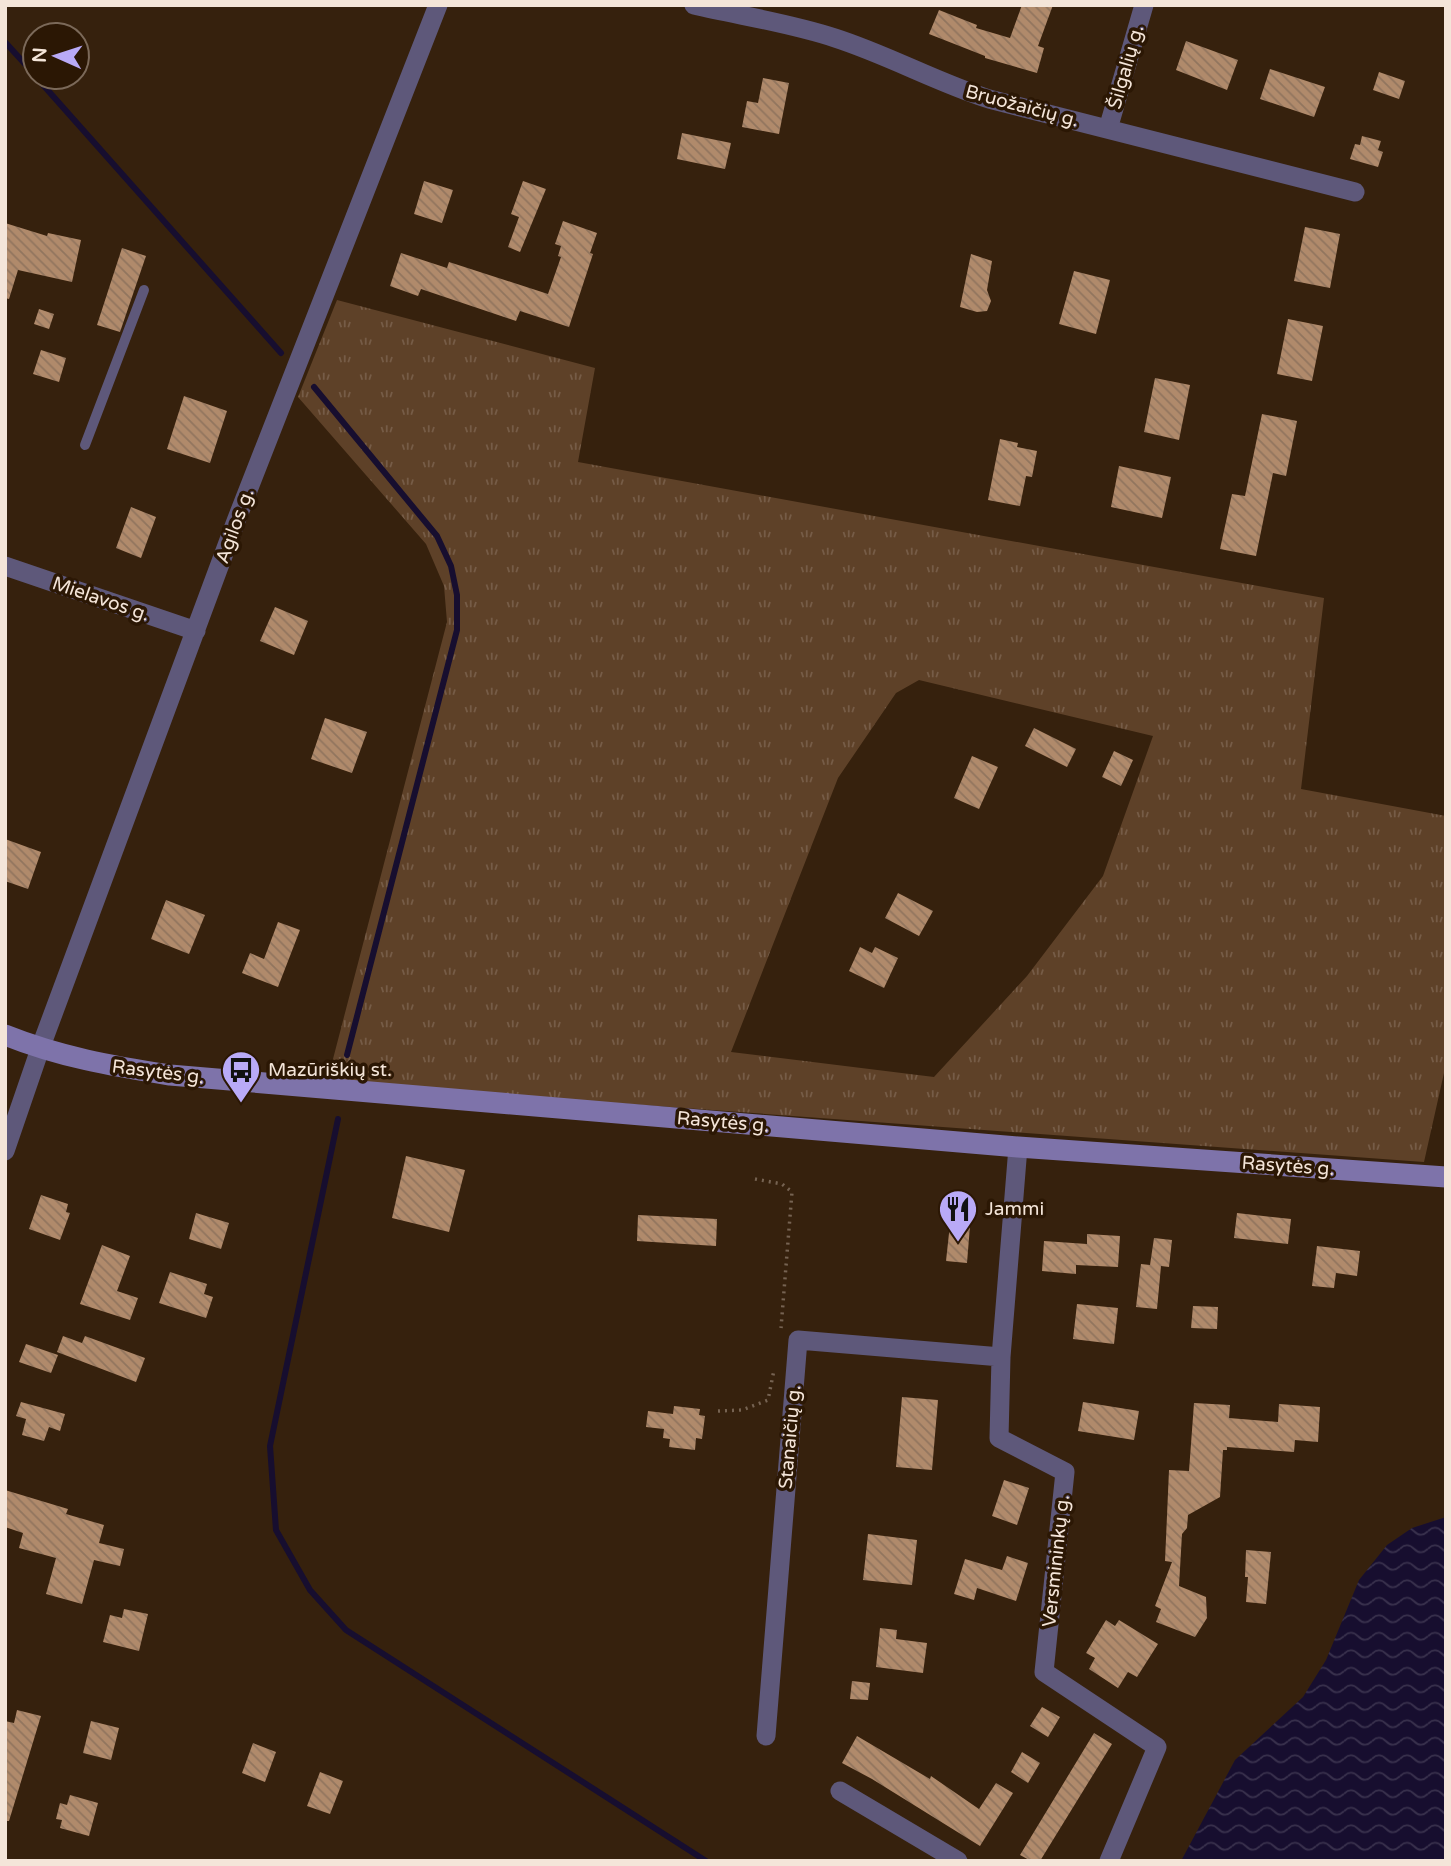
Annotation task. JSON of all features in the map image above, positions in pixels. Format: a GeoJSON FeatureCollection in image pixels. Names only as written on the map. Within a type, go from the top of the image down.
{"type":"FeatureCollection","features":[{"type":"Feature","properties":{"kind":"main road","name":"Rasytės g."},"geometry":{"type":"LineString","coordinates":[[5,1035],[40,1049],[90,1062],[170,1075],[1018,1147],[1446,1177]]}},
{"type":"Feature","properties":{"kind":"street","name":"Agilos g."},"geometry":{"type":"LineString","coordinates":[[5,1151],[40,1049],[289,381],[438,5]]}},
{"type":"Feature","properties":{"kind":"street","name":"Bruožaičių g."},"geometry":{"type":"LineString","coordinates":[[694,5],[834,37],[953,87],[989,99],[1355,192]]}},
{"type":"Feature","properties":{"kind":"street","name":"Šilgalių g."},"geometry":{"type":"LineString","coordinates":[[1108,129],[1144,5]]}},
{"type":"Feature","properties":{"kind":"street","name":"Mielavos g."},"geometry":{"type":"LineString","coordinates":[[5,566],[196,631]]}},
{"type":"Feature","properties":{"kind":"street","name":"Versmininkų g."},"geometry":{"type":"LineString","coordinates":[[1018,1147],[1001,1357],[999,1438],[1065,1472],[1044,1672],[1157,1747],[1109,1861]]}},
{"type":"Feature","properties":{"kind":"street","name":"Stanaičių g."},"geometry":{"type":"LineString","coordinates":[[766,1736],[799,1340],[1001,1357]]}},
{"type":"Feature","properties":{"kind":"street"},"geometry":{"type":"LineString","coordinates":[[840,1791],[958,1861]]}},
{"type":"Feature","properties":{"kind":"lane"},"geometry":{"type":"LineString","coordinates":[[85,445],[144,290]]}},
{"type":"Feature","properties":{"kind":"path"},"geometry":{"type":"LineString","coordinates":[[755,1179],[782,1184],[792,1192],[781,1331]]}},
{"type":"Feature","properties":{"kind":"path"},"geometry":{"type":"LineString","coordinates":[[718,1411],[742,1410],[768,1400],[777,1359]]}},
{"type":"Feature","properties":{"kind":"green space"},"geometry":{"type":"Polygon","coordinates":[[[337,300],[595,368],[578,462],[1324,598],[1301,789],[1446,816],[1446,1064],[1424,1162],[327,1082],[447,622],[444,586],[426,544],[298,397],[337,300]],[[919,680],[896,693],[838,778],[731,1052],[934,1077],[1027,976],[1103,876],[1153,736],[919,680]]]}},
{"type":"Feature","properties":{"kind":"water"},"geometry":{"type":"Polygon","coordinates":[[[1446,1517],[1446,1861],[1181,1861],[1235,1760],[1303,1697],[1326,1660],[1359,1580],[1387,1545],[1412,1528],[1446,1517]]]}},
{"type":"Feature","properties":{"kind":"building"},"geometry":{"type":"Polygon","coordinates":[[[1022,5],[1053,5],[1038,46],[1044,48],[1037,73],[985,58],[929,34],[939,10],[977,25],[976,28],[1010,38],[1022,5]]]}},
{"type":"Feature","properties":{"kind":"building"},"geometry":{"type":"Polygon","coordinates":[[[1186,41],[1238,60],[1227,90],[1176,70],[1186,41]]]}},
{"type":"Feature","properties":{"kind":"building"},"geometry":{"type":"Polygon","coordinates":[[[1270,69],[1325,87],[1314,117],[1260,99],[1270,69]]]}},
{"type":"Feature","properties":{"kind":"building"},"geometry":{"type":"Polygon","coordinates":[[[1379,72],[1405,81],[1399,99],[1373,90],[1379,72]]]}},
{"type":"Feature","properties":{"kind":"building"},"geometry":{"type":"Polygon","coordinates":[[[763,78],[789,83],[779,134],[742,127],[747,101],[758,103],[763,78]]]}},
{"type":"Feature","properties":{"kind":"building"},"geometry":{"type":"Polygon","coordinates":[[[682,133],[731,143],[725,169],[677,159],[682,133]]]}},
{"type":"Feature","properties":{"kind":"building"},"geometry":{"type":"Polygon","coordinates":[[[1362,136],[1381,141],[1378,150],[1383,152],[1378,167],[1350,159],[1355,144],[1360,145],[1362,136]]]}},
{"type":"Feature","properties":{"kind":"building"},"geometry":{"type":"Polygon","coordinates":[[[424,181],[453,190],[442,223],[414,214],[424,181]]]}},
{"type":"Feature","properties":{"kind":"building"},"geometry":{"type":"Polygon","coordinates":[[[523,181],[546,189],[520,252],[508,247],[519,217],[511,214],[523,181]]]}},
{"type":"Feature","properties":{"kind":"building"},"geometry":{"type":"Polygon","coordinates":[[[563,221],[597,233],[590,253],[593,254],[569,327],[520,311],[516,321],[421,289],[418,296],[390,286],[401,253],[447,268],[449,262],[548,294],[561,257],[558,256],[561,246],[555,244],[563,221]]]}},
{"type":"Feature","properties":{"kind":"building"},"geometry":{"type":"Polygon","coordinates":[[[5,223],[47,236],[48,233],[81,240],[72,282],[18,270],[9,299],[5,298],[5,223]]]}},
{"type":"Feature","properties":{"kind":"building"},"geometry":{"type":"Polygon","coordinates":[[[1305,227],[1340,234],[1330,288],[1294,281],[1305,227]]]}},
{"type":"Feature","properties":{"kind":"building"},"geometry":{"type":"Polygon","coordinates":[[[122,248],[146,256],[120,332],[97,325],[122,248]]]}},
{"type":"Feature","properties":{"kind":"building"},"geometry":{"type":"Polygon","coordinates":[[[971,254],[992,261],[987,290],[991,301],[987,311],[977,312],[960,307],[971,254]]]}},
{"type":"Feature","properties":{"kind":"building"},"geometry":{"type":"Polygon","coordinates":[[[1074,271],[1110,280],[1096,334],[1059,324],[1074,271]]]}},
{"type":"Feature","properties":{"kind":"building"},"geometry":{"type":"Polygon","coordinates":[[[39,309],[54,314],[49,329],[34,324],[39,309]]]}},
{"type":"Feature","properties":{"kind":"building"},"geometry":{"type":"Polygon","coordinates":[[[1288,319],[1323,326],[1312,381],[1277,374],[1288,319]]]}},
{"type":"Feature","properties":{"kind":"building"},"geometry":{"type":"Polygon","coordinates":[[[41,350],[66,358],[59,382],[33,374],[41,350]]]}},
{"type":"Feature","properties":{"kind":"building"},"geometry":{"type":"Polygon","coordinates":[[[1155,378],[1190,385],[1179,440],[1144,432],[1155,378]]]}},
{"type":"Feature","properties":{"kind":"building"},"geometry":{"type":"Polygon","coordinates":[[[184,396],[227,411],[210,463],[167,449],[184,396]]]}},
{"type":"Feature","properties":{"kind":"building"},"geometry":{"type":"Polygon","coordinates":[[[1262,414],[1297,421],[1286,476],[1273,473],[1256,556],[1220,549],[1232,494],[1245,496],[1262,414]]]}},
{"type":"Feature","properties":{"kind":"building"},"geometry":{"type":"Polygon","coordinates":[[[1000,439],[1018,443],[1017,447],[1037,451],[1032,477],[1026,476],[1020,506],[988,500],[1000,439]]]}},
{"type":"Feature","properties":{"kind":"building"},"geometry":{"type":"Polygon","coordinates":[[[1119,466],[1171,477],[1162,518],[1111,507],[1119,466]]]}},
{"type":"Feature","properties":{"kind":"building"},"geometry":{"type":"Polygon","coordinates":[[[131,507],[156,517],[141,558],[116,548],[131,507]]]}},
{"type":"Feature","properties":{"kind":"building"},"geometry":{"type":"Polygon","coordinates":[[[275,607],[308,621],[294,655],[260,641],[275,607]]]}},
{"type":"Feature","properties":{"kind":"building"},"geometry":{"type":"Polygon","coordinates":[[[325,718],[367,732],[352,773],[311,759],[325,718]]]}},
{"type":"Feature","properties":{"kind":"building"},"geometry":{"type":"Polygon","coordinates":[[[1034,728],[1076,749],[1067,767],[1025,746],[1034,728]]]}},
{"type":"Feature","properties":{"kind":"building"},"geometry":{"type":"Polygon","coordinates":[[[1114,751],[1133,760],[1121,786],[1102,777],[1114,751]]]}},
{"type":"Feature","properties":{"kind":"building"},"geometry":{"type":"Polygon","coordinates":[[[972,756],[998,767],[979,809],[954,798],[972,756]]]}},
{"type":"Feature","properties":{"kind":"building"},"geometry":{"type":"Polygon","coordinates":[[[5,839],[41,852],[28,889],[5,881],[5,839]]]}},
{"type":"Feature","properties":{"kind":"building"},"geometry":{"type":"Polygon","coordinates":[[[898,893],[933,911],[919,936],[885,918],[898,893]]]}},
{"type":"Feature","properties":{"kind":"building"},"geometry":{"type":"Polygon","coordinates":[[[166,900],[205,915],[189,954],[151,939],[166,900]]]}},
{"type":"Feature","properties":{"kind":"building"},"geometry":{"type":"Polygon","coordinates":[[[278,922],[300,930],[278,987],[242,973],[250,953],[264,959],[278,922]]]}},
{"type":"Feature","properties":{"kind":"building"},"geometry":{"type":"Polygon","coordinates":[[[860,947],[872,953],[875,947],[898,958],[884,988],[849,971],[860,947]]]}},
{"type":"Feature","properties":{"kind":"building"},"geometry":{"type":"Polygon","coordinates":[[[406,1156],[465,1170],[449,1232],[392,1218],[406,1156]]]}},
{"type":"Feature","properties":{"kind":"building"},"geometry":{"type":"Polygon","coordinates":[[[41,1195],[68,1204],[66,1212],[70,1213],[60,1240],[29,1229],[41,1195]]]}},
{"type":"Feature","properties":{"kind":"building"},"geometry":{"type":"Polygon","coordinates":[[[196,1213],[229,1223],[221,1249],[189,1239],[196,1213]]]}},
{"type":"Feature","properties":{"kind":"building"},"geometry":{"type":"Polygon","coordinates":[[[1237,1213],[1291,1219],[1288,1244],[1234,1238],[1237,1213]]]}},
{"type":"Feature","properties":{"kind":"building"},"geometry":{"type":"Polygon","coordinates":[[[638,1215],[717,1219],[716,1246],[637,1241],[638,1215]]]}},
{"type":"Feature","properties":{"kind":"building","name":"Jammi"},"geometry":{"type":"Polygon","coordinates":[[[950,1224],[970,1226],[967,1263],[946,1261],[950,1224]]]}},
{"type":"Feature","properties":{"kind":"building"},"geometry":{"type":"Polygon","coordinates":[[[1087,1234],[1120,1236],[1118,1267],[1076,1265],[1076,1274],[1042,1271],[1044,1241],[1087,1244],[1087,1234]]]}},
{"type":"Feature","properties":{"kind":"building"},"geometry":{"type":"Polygon","coordinates":[[[1154,1238],[1172,1240],[1169,1267],[1161,1266],[1157,1309],[1136,1307],[1141,1264],[1150,1265],[1154,1238]]]}},
{"type":"Feature","properties":{"kind":"building"},"geometry":{"type":"Polygon","coordinates":[[[102,1245],[130,1256],[117,1291],[138,1298],[130,1320],[80,1304],[102,1245]]]}},
{"type":"Feature","properties":{"kind":"building"},"geometry":{"type":"Polygon","coordinates":[[[1317,1246],[1360,1251],[1357,1276],[1336,1273],[1334,1288],[1312,1286],[1317,1246]]]}},
{"type":"Feature","properties":{"kind":"building"},"geometry":{"type":"Polygon","coordinates":[[[170,1272],[207,1284],[204,1294],[213,1297],[206,1318],[159,1303],[170,1272]]]}},
{"type":"Feature","properties":{"kind":"building"},"geometry":{"type":"Polygon","coordinates":[[[1077,1304],[1118,1308],[1114,1344],[1073,1339],[1077,1304]]]}},
{"type":"Feature","properties":{"kind":"building"},"geometry":{"type":"Polygon","coordinates":[[[1193,1306],[1218,1307],[1217,1329],[1191,1328],[1193,1306]]]}},
{"type":"Feature","properties":{"kind":"building"},"geometry":{"type":"Polygon","coordinates":[[[63,1336],[82,1343],[85,1336],[145,1358],[136,1382],[57,1352],[63,1336]]]}},
{"type":"Feature","properties":{"kind":"building"},"geometry":{"type":"Polygon","coordinates":[[[26,1344],[58,1355],[51,1373],[19,1362],[26,1344]]]}},
{"type":"Feature","properties":{"kind":"building"},"geometry":{"type":"Polygon","coordinates":[[[902,1397],[938,1400],[932,1470],[896,1467],[902,1397]]]}},
{"type":"Feature","properties":{"kind":"building"},"geometry":{"type":"Polygon","coordinates":[[[21,1402],[65,1414],[60,1431],[49,1427],[44,1441],[22,1435],[26,1419],[16,1416],[21,1402]]]}},
{"type":"Feature","properties":{"kind":"building"},"geometry":{"type":"Polygon","coordinates":[[[1083,1402],[1139,1411],[1134,1440],[1078,1431],[1083,1402]]]}},
{"type":"Feature","properties":{"kind":"building"},"geometry":{"type":"Polygon","coordinates":[[[1194,1403],[1230,1405],[1229,1418],[1278,1422],[1279,1404],[1320,1407],[1318,1442],[1295,1440],[1294,1452],[1227,1447],[1227,1450],[1223,1450],[1220,1497],[1188,1515],[1187,1528],[1182,1534],[1179,1586],[1206,1597],[1207,1618],[1195,1637],[1156,1622],[1161,1609],[1155,1606],[1172,1562],[1165,1561],[1169,1470],[1189,1471],[1194,1403]]]}},
{"type":"Feature","properties":{"kind":"building"},"geometry":{"type":"Polygon","coordinates":[[[674,1406],[700,1409],[699,1415],[705,1416],[702,1439],[696,1438],[695,1450],[669,1447],[670,1439],[663,1438],[664,1429],[646,1427],[648,1411],[673,1414],[674,1406]]]}},
{"type":"Feature","properties":{"kind":"building"},"geometry":{"type":"Polygon","coordinates":[[[1004,1480],[1029,1488],[1017,1525],[992,1516],[1004,1480]]]}},
{"type":"Feature","properties":{"kind":"building"},"geometry":{"type":"Polygon","coordinates":[[[5,1490],[68,1509],[66,1514],[104,1525],[99,1543],[124,1549],[120,1566],[94,1560],[82,1604],[46,1594],[56,1558],[19,1548],[23,1533],[5,1527],[5,1490]]]}},
{"type":"Feature","properties":{"kind":"building"},"geometry":{"type":"Polygon","coordinates":[[[868,1534],[917,1540],[912,1585],[863,1580],[868,1534]]]}},
{"type":"Feature","properties":{"kind":"building"},"geometry":{"type":"Polygon","coordinates":[[[1246,1550],[1271,1552],[1266,1604],[1246,1602],[1246,1550]]]}},
{"type":"Feature","properties":{"kind":"building"},"geometry":{"type":"Polygon","coordinates":[[[1007,1556],[1028,1563],[1016,1601],[977,1588],[974,1600],[954,1594],[965,1559],[1002,1570],[1007,1556]]]}},
{"type":"Feature","properties":{"kind":"building"},"geometry":{"type":"Polygon","coordinates":[[[124,1609],[148,1614],[139,1651],[103,1642],[110,1615],[122,1618],[124,1609]]]}},
{"type":"Feature","properties":{"kind":"building"},"geometry":{"type":"Polygon","coordinates":[[[1106,1620],[1115,1626],[1119,1620],[1158,1644],[1137,1677],[1128,1672],[1118,1688],[1089,1669],[1095,1658],[1086,1653],[1106,1620]]]}},
{"type":"Feature","properties":{"kind":"building"},"geometry":{"type":"Polygon","coordinates":[[[880,1628],[897,1630],[896,1639],[927,1643],[923,1673],[876,1667],[880,1628]]]}},
{"type":"Feature","properties":{"kind":"building"},"geometry":{"type":"Polygon","coordinates":[[[852,1681],[870,1683],[868,1700],[850,1699],[852,1681]]]}},
{"type":"Feature","properties":{"kind":"building"},"geometry":{"type":"Polygon","coordinates":[[[1042,1707],[1060,1717],[1048,1737],[1030,1726],[1042,1707]]]}},
{"type":"Feature","properties":{"kind":"building"},"geometry":{"type":"Polygon","coordinates":[[[17,1710],[41,1716],[9,1821],[5,1821],[5,1721],[14,1723],[17,1710]]]}},
{"type":"Feature","properties":{"kind":"building"},"geometry":{"type":"Polygon","coordinates":[[[91,1721],[119,1728],[111,1760],[83,1753],[91,1721]]]}},
{"type":"Feature","properties":{"kind":"building"},"geometry":{"type":"Polygon","coordinates":[[[1094,1733],[1112,1744],[1040,1861],[1031,1861],[1020,1855],[1094,1733]]]}},
{"type":"Feature","properties":{"kind":"building"},"geometry":{"type":"Polygon","coordinates":[[[857,1736],[930,1779],[931,1776],[979,1809],[996,1783],[1013,1793],[980,1846],[842,1763],[857,1736]]]}},
{"type":"Feature","properties":{"kind":"building"},"geometry":{"type":"Polygon","coordinates":[[[253,1743],[276,1752],[265,1782],[242,1773],[253,1743]]]}},
{"type":"Feature","properties":{"kind":"building"},"geometry":{"type":"Polygon","coordinates":[[[1022,1752],[1040,1763],[1028,1783],[1011,1772],[1022,1752]]]}},
{"type":"Feature","properties":{"kind":"building"},"geometry":{"type":"Polygon","coordinates":[[[320,1772],[343,1781],[330,1814],[307,1806],[320,1772]]]}},
{"type":"Feature","properties":{"kind":"building"},"geometry":{"type":"Polygon","coordinates":[[[70,1795],[98,1803],[89,1836],[60,1828],[62,1820],[56,1819],[60,1803],[67,1805],[70,1795]]]}},
{"type":"Feature","properties":{"kind":"waterway"},"geometry":{"type":"LineString","coordinates":[[5,42],[21,60]]}},
{"type":"Feature","properties":{"kind":"waterway"},"geometry":{"type":"LineString","coordinates":[[48,91],[281,353]]}},
{"type":"Feature","properties":{"kind":"waterway"},"geometry":{"type":"LineString","coordinates":[[314,387],[437,536],[451,566],[457,595],[457,630],[347,1055]]}},
{"type":"Feature","properties":{"kind":"waterway"},"geometry":{"type":"LineString","coordinates":[[338,1119],[270,1446],[276,1530],[310,1590],[346,1630],[706,1861]]}},
{"type":"Feature","properties":{"kind":"place","name":"Mazūriškių st."},"geometry":{"type":"Point","coordinates":[241,1104]}},
{"type":"Feature","properties":{"kind":"place","name":"Jammi"},"geometry":{"type":"Point","coordinates":[958,1243]}}]}
